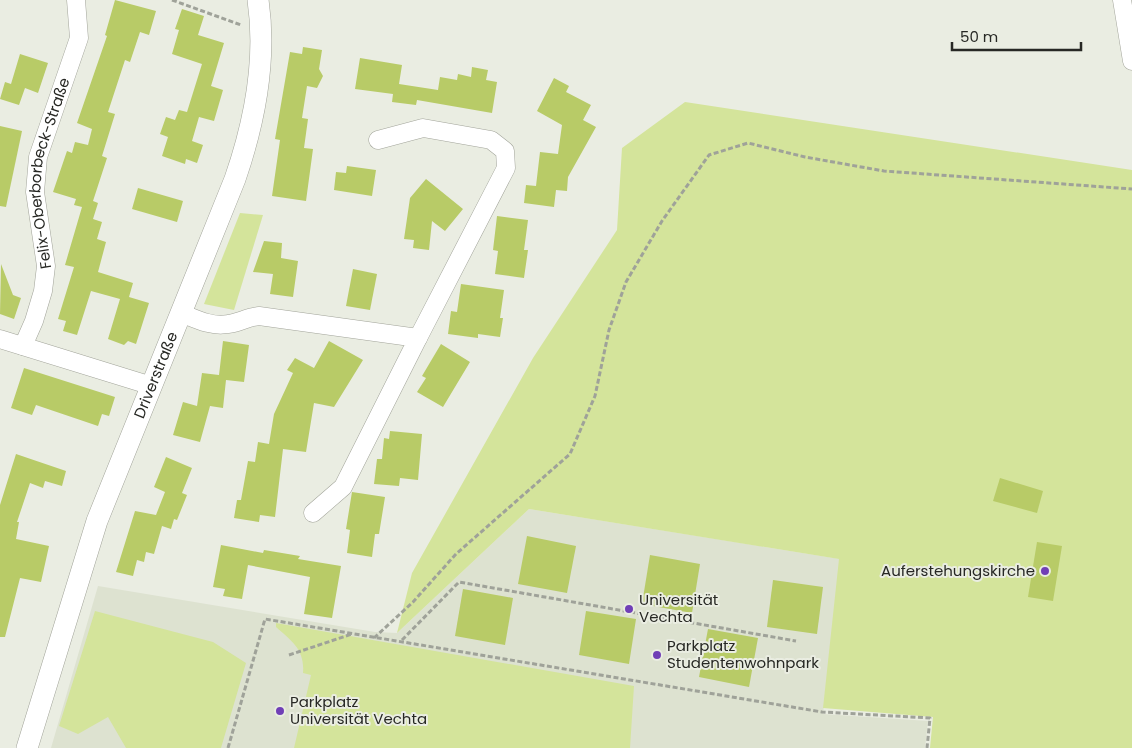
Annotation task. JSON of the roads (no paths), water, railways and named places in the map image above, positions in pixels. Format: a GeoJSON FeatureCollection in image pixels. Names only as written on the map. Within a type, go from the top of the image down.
{"type":"FeatureCollection","features":[{"type":"Feature","properties":{"kind":"street","name":"Felix-Oberborbeck-Straße"},"geometry":{"type":"LineString","coordinates":[[23,346],[34,321],[43,291],[46,266],[35,192],[38,157],[79,38],[76,0]]}},
{"type":"Feature","properties":{"kind":"street","name":"Driverstraße"},"geometry":{"type":"LineString","coordinates":[[27,748],[96,521],[235,179],[247,144],[256,102],[262,51],[262,26],[258,0]]}},
{"type":"Feature","properties":{"kind":"street"},"geometry":{"type":"LineString","coordinates":[[1122,0],[1132,60]]}},
{"type":"Feature","properties":{"kind":"street"},"geometry":{"type":"LineString","coordinates":[[313,513],[343,487],[506,168],[505,151],[491,140],[423,128],[378,140]]}},
{"type":"Feature","properties":{"kind":"street"},"geometry":{"type":"LineString","coordinates":[[181,313],[210,324],[228,324],[245,318],[259,316],[418,338]]}},
{"type":"Feature","properties":{"kind":"street"},"geometry":{"type":"LineString","coordinates":[[0,339],[152,386]]}},
{"type":"Feature","properties":{"kind":"place","name":"Auferstehungskirche"},"geometry":{"type":"Point","coordinates":[1045,571]}},
{"type":"Feature","properties":{"kind":"place","name":"Universität Vechta"},"geometry":{"type":"Point","coordinates":[629,609]}},
{"type":"Feature","properties":{"kind":"place","name":"Parkplatz Studentenwohnpark"},"geometry":{"type":"Point","coordinates":[657,655]}},
{"type":"Feature","properties":{"kind":"place","name":"Parkplatz Universität Vechta"},"geometry":{"type":"Point","coordinates":[280,711]}}]}
